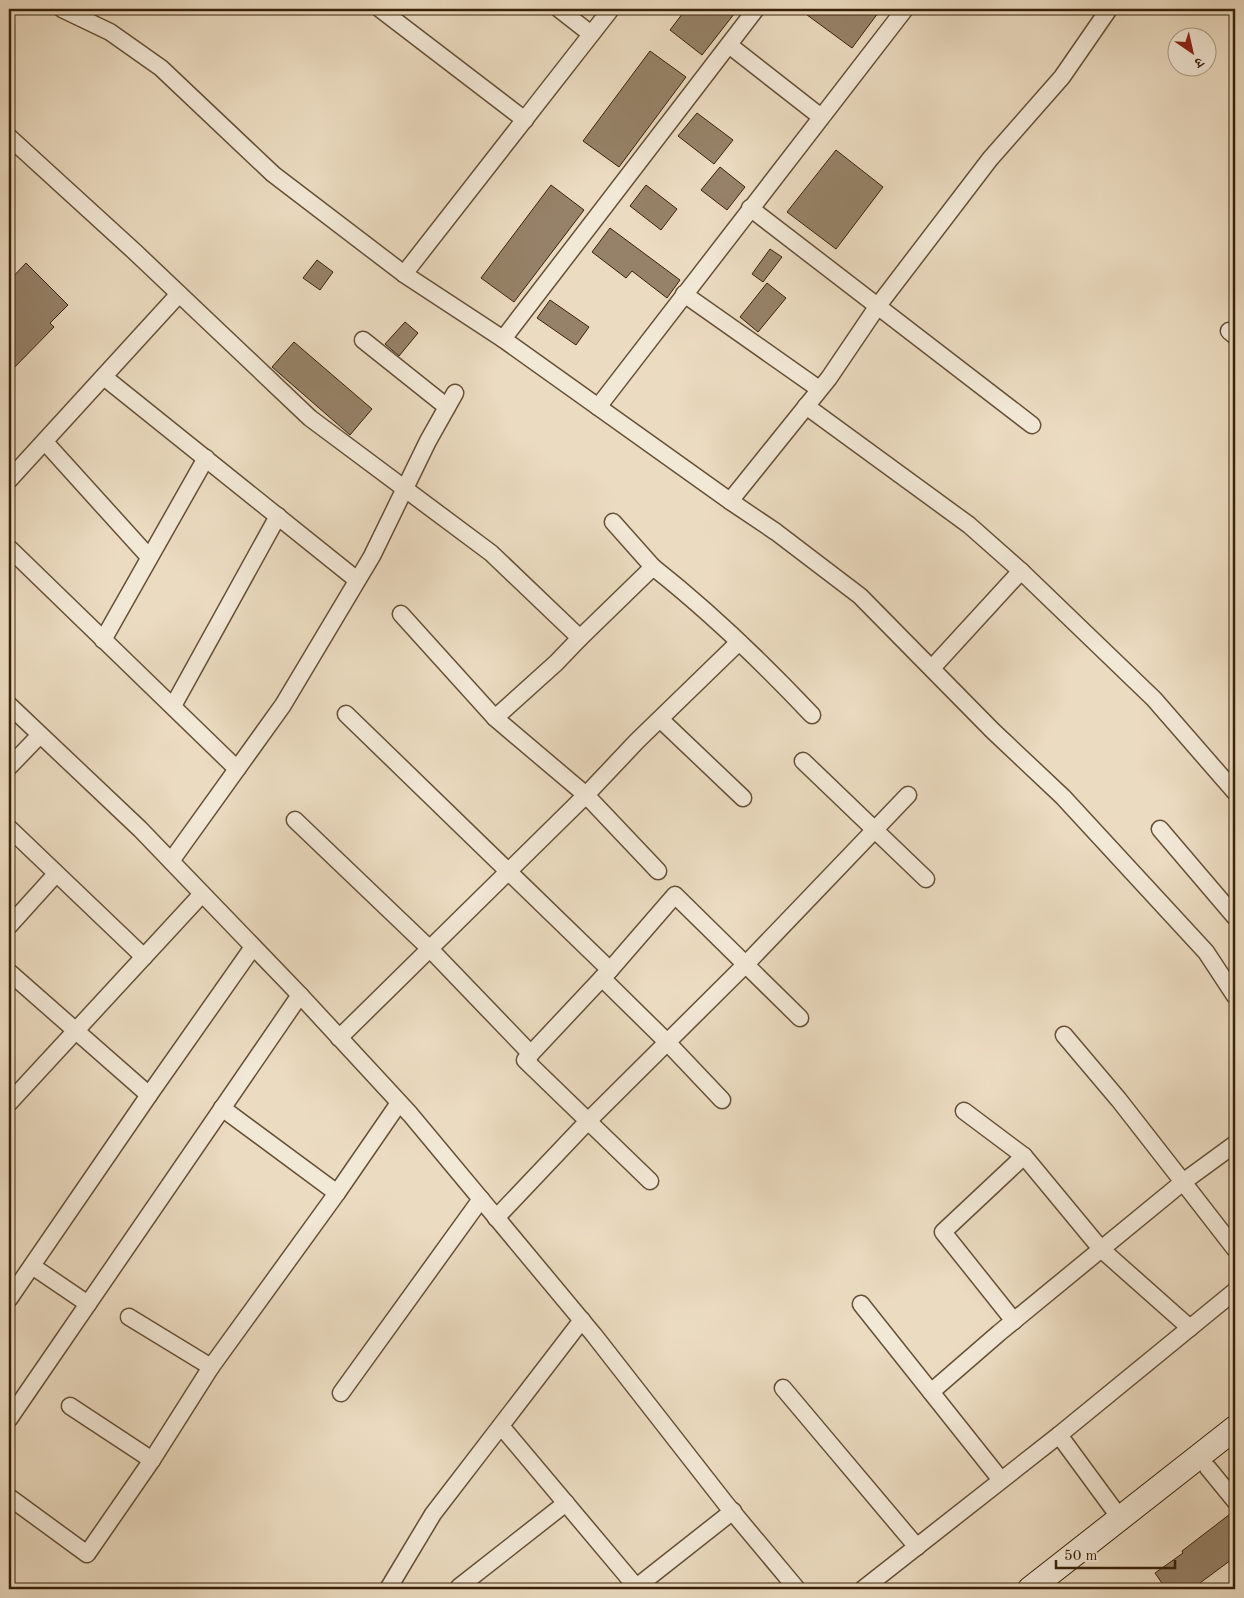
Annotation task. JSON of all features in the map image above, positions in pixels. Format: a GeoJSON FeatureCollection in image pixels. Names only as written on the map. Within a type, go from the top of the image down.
{"type":"FeatureCollection","features":[{"type":"Feature","properties":{"kind":"main road"},"geometry":{"type":"LineString","coordinates":[[1030,1589],[1235,1428]]}},
{"type":"Feature","properties":{"kind":"main road"},"geometry":{"type":"LineString","coordinates":[[1055,1589],[1235,1446]]}},
{"type":"Feature","properties":{"kind":"street"},"geometry":{"type":"LineString","coordinates":[[62,9],[110,32],[162,68],[273,174],[404,274],[504,340],[776,532],[860,596],[1069,804],[1206,952],[1235,996]]}},
{"type":"Feature","properties":{"kind":"street"},"geometry":{"type":"LineString","coordinates":[[380,9],[525,120]]}},
{"type":"Feature","properties":{"kind":"street"},"geometry":{"type":"LineString","coordinates":[[559,9],[591,34]]}},
{"type":"Feature","properties":{"kind":"street"},"geometry":{"type":"LineString","coordinates":[[404,274],[611,9]]}},
{"type":"Feature","properties":{"kind":"street"},"geometry":{"type":"LineString","coordinates":[[504,340],[756,9]]}},
{"type":"Feature","properties":{"kind":"street"},"geometry":{"type":"LineString","coordinates":[[598,407],[905,9]]}},
{"type":"Feature","properties":{"kind":"street"},"geometry":{"type":"LineString","coordinates":[[730,501],[819,389],[877,307],[990,159],[1062,77],[1110,9]]}},
{"type":"Feature","properties":{"kind":"street"},"geometry":{"type":"LineString","coordinates":[[729,45],[821,117]]}},
{"type":"Feature","properties":{"kind":"street"},"geometry":{"type":"LineString","coordinates":[[9,137],[310,418],[491,553],[580,638]]}},
{"type":"Feature","properties":{"kind":"street"},"geometry":{"type":"LineString","coordinates":[[750,208],[1032,425]]}},
{"type":"Feature","properties":{"kind":"street"},"geometry":{"type":"LineString","coordinates":[[9,480],[179,294]]}},
{"type":"Feature","properties":{"kind":"street"},"geometry":{"type":"LineString","coordinates":[[684,294],[819,389]]}},
{"type":"Feature","properties":{"kind":"street"},"geometry":{"type":"LineString","coordinates":[[171,861],[283,705],[372,556],[451,400],[363,340]]}},
{"type":"Feature","properties":{"kind":"street"},"geometry":{"type":"LineString","coordinates":[[104,377],[357,580]]}},
{"type":"Feature","properties":{"kind":"street"},"geometry":{"type":"LineString","coordinates":[[806,406],[969,525],[1022,572],[1154,699],[1235,792]]}},
{"type":"Feature","properties":{"kind":"street"},"geometry":{"type":"LineString","coordinates":[[45,442],[149,557]]}},
{"type":"Feature","properties":{"kind":"street"},"geometry":{"type":"LineString","coordinates":[[103,640],[206,458]]}},
{"type":"Feature","properties":{"kind":"street"},"geometry":{"type":"LineString","coordinates":[[173,706],[278,516]]}},
{"type":"Feature","properties":{"kind":"street"},"geometry":{"type":"LineString","coordinates":[[613,522],[653,567],[694,599],[812,715]]}},
{"type":"Feature","properties":{"kind":"street"},"geometry":{"type":"LineString","coordinates":[[9,548],[237,769]]}},
{"type":"Feature","properties":{"kind":"street"},"geometry":{"type":"LineString","coordinates":[[495,718],[556,663],[653,567]]}},
{"type":"Feature","properties":{"kind":"street"},"geometry":{"type":"LineString","coordinates":[[932,668],[1022,572]]}},
{"type":"Feature","properties":{"kind":"street"},"geometry":{"type":"LineString","coordinates":[[401,614],[495,718],[586,795],[658,871]]}},
{"type":"Feature","properties":{"kind":"street"},"geometry":{"type":"LineString","coordinates":[[339,1038],[739,642]]}},
{"type":"Feature","properties":{"kind":"street"},"geometry":{"type":"LineString","coordinates":[[9,705],[140,829],[300,995],[400,1103],[582,1320],[732,1511],[797,1589]]}},
{"type":"Feature","properties":{"kind":"street"},"geometry":{"type":"LineString","coordinates":[[346,714],[508,871],[722,1100]]}},
{"type":"Feature","properties":{"kind":"street"},"geometry":{"type":"LineString","coordinates":[[661,720],[743,798]]}},
{"type":"Feature","properties":{"kind":"street"},"geometry":{"type":"LineString","coordinates":[[9,768],[40,735]]}},
{"type":"Feature","properties":{"kind":"street"},"geometry":{"type":"LineString","coordinates":[[803,761],[926,879]]}},
{"type":"Feature","properties":{"kind":"street"},"geometry":{"type":"LineString","coordinates":[[496,1218],[588,1121],[745,965],[908,795]]}},
{"type":"Feature","properties":{"kind":"street"},"geometry":{"type":"LineString","coordinates":[[295,820],[430,949],[531,1054]]}},
{"type":"Feature","properties":{"kind":"street"},"geometry":{"type":"LineString","coordinates":[[9,828],[144,957]]}},
{"type":"Feature","properties":{"kind":"street"},"geometry":{"type":"LineString","coordinates":[[1160,829],[1235,917]]}},
{"type":"Feature","properties":{"kind":"street"},"geometry":{"type":"LineString","coordinates":[[9,926],[56,874]]}},
{"type":"Feature","properties":{"kind":"street"},"geometry":{"type":"LineString","coordinates":[[9,1102],[202,894]]}},
{"type":"Feature","properties":{"kind":"street"},"geometry":{"type":"LineString","coordinates":[[650,1181],[525,1060],[606,974],[674,895],[800,1018]]}},
{"type":"Feature","properties":{"kind":"street"},"geometry":{"type":"LineString","coordinates":[[9,1299],[253,947]]}},
{"type":"Feature","properties":{"kind":"street"},"geometry":{"type":"LineString","coordinates":[[9,972],[149,1095]]}},
{"type":"Feature","properties":{"kind":"street"},"geometry":{"type":"LineString","coordinates":[[9,1419],[300,995]]}},
{"type":"Feature","properties":{"kind":"street"},"geometry":{"type":"LineString","coordinates":[[1064,1035],[1119,1100],[1235,1249]]}},
{"type":"Feature","properties":{"kind":"street"},"geometry":{"type":"LineString","coordinates":[[9,1497],[87,1554],[152,1460],[211,1367],[400,1103]]}},
{"type":"Feature","properties":{"kind":"street"},"geometry":{"type":"LineString","coordinates":[[222,1108],[337,1193]]}},
{"type":"Feature","properties":{"kind":"street"},"geometry":{"type":"LineString","coordinates":[[964,1111],[1024,1156],[1101,1249],[1190,1328]]}},
{"type":"Feature","properties":{"kind":"street"},"geometry":{"type":"LineString","coordinates":[[931,1392],[1182,1182],[1235,1144]]}},
{"type":"Feature","properties":{"kind":"street"},"geometry":{"type":"LineString","coordinates":[[1014,1321],[943,1232],[1024,1156]]}},
{"type":"Feature","properties":{"kind":"street"},"geometry":{"type":"LineString","coordinates":[[341,1393],[480,1199]]}},
{"type":"Feature","properties":{"kind":"street"},"geometry":{"type":"LineString","coordinates":[[32,1266],[88,1304]]}},
{"type":"Feature","properties":{"kind":"street"},"geometry":{"type":"LineString","coordinates":[[863,1589],[1059,1435],[1235,1291]]}},
{"type":"Feature","properties":{"kind":"street"},"geometry":{"type":"LineString","coordinates":[[861,1304],[1002,1480]]}},
{"type":"Feature","properties":{"kind":"street"},"geometry":{"type":"LineString","coordinates":[[130,1317],[211,1367]]}},
{"type":"Feature","properties":{"kind":"street"},"geometry":{"type":"LineString","coordinates":[[388,1589],[433,1514],[582,1320]]}},
{"type":"Feature","properties":{"kind":"street"},"geometry":{"type":"LineString","coordinates":[[783,1388],[917,1547]]}},
{"type":"Feature","properties":{"kind":"street"},"geometry":{"type":"LineString","coordinates":[[70,1406],[152,1460]]}},
{"type":"Feature","properties":{"kind":"street"},"geometry":{"type":"LineString","coordinates":[[500,1426],[636,1589],[732,1511]]}},
{"type":"Feature","properties":{"kind":"street"},"geometry":{"type":"LineString","coordinates":[[1059,1435],[1120,1518]]}},
{"type":"Feature","properties":{"kind":"street"},"geometry":{"type":"LineString","coordinates":[[1208,1468],[1235,1501]]}},
{"type":"Feature","properties":{"kind":"street"},"geometry":{"type":"LineString","coordinates":[[459,1587],[566,1503]]}},
{"type":"Feature","properties":{"kind":"building"},"geometry":{"type":"Polygon","coordinates":[[[686,9],[738,9],[702,55],[670,30],[686,9]]]}},
{"type":"Feature","properties":{"kind":"building"},"geometry":{"type":"Polygon","coordinates":[[[799,9],[881,9],[852,48],[799,9]]]}},
{"type":"Feature","properties":{"kind":"building"},"geometry":{"type":"Polygon","coordinates":[[[650,51],[686,77],[619,167],[583,141],[650,51]]]}},
{"type":"Feature","properties":{"kind":"building"},"geometry":{"type":"Polygon","coordinates":[[[697,113],[733,140],[714,164],[678,136],[697,113]]]}},
{"type":"Feature","properties":{"kind":"building"},"geometry":{"type":"Polygon","coordinates":[[[836,150],[883,187],[836,249],[787,212],[836,150]]]}},
{"type":"Feature","properties":{"kind":"building"},"geometry":{"type":"Polygon","coordinates":[[[720,167],[745,187],[727,210],[701,190],[720,167]]]}},
{"type":"Feature","properties":{"kind":"building"},"geometry":{"type":"Polygon","coordinates":[[[551,185],[584,210],[514,302],[481,278],[551,185]]]}},
{"type":"Feature","properties":{"kind":"building"},"geometry":{"type":"Polygon","coordinates":[[[646,185],[677,209],[661,230],[630,206],[646,185]]]}},
{"type":"Feature","properties":{"kind":"building"},"geometry":{"type":"Polygon","coordinates":[[[610,228],[680,280],[667,298],[632,271],[626,278],[592,252],[610,228]]]}},
{"type":"Feature","properties":{"kind":"building"},"geometry":{"type":"Polygon","coordinates":[[[770,249],[782,257],[763,282],[752,274],[770,249]]]}},
{"type":"Feature","properties":{"kind":"building"},"geometry":{"type":"Polygon","coordinates":[[[317,260],[333,272],[320,290],[303,278],[317,260]]]}},
{"type":"Feature","properties":{"kind":"building"},"geometry":{"type":"Polygon","coordinates":[[[26,263],[68,305],[50,323],[54,327],[9,373],[9,281],[26,263]]]}},
{"type":"Feature","properties":{"kind":"building"},"geometry":{"type":"Polygon","coordinates":[[[767,283],[786,298],[758,332],[740,317],[767,283]]]}},
{"type":"Feature","properties":{"kind":"building"},"geometry":{"type":"Polygon","coordinates":[[[550,300],[589,327],[576,345],[537,318],[550,300]]]}},
{"type":"Feature","properties":{"kind":"building"},"geometry":{"type":"Polygon","coordinates":[[[405,322],[418,333],[399,356],[385,344],[405,322]]]}},
{"type":"Feature","properties":{"kind":"building"},"geometry":{"type":"Polygon","coordinates":[[[294,342],[372,409],[350,435],[272,367],[294,342]]]}},
{"type":"Feature","properties":{"kind":"building"},"geometry":{"type":"Polygon","coordinates":[[[1234,1511],[1235,1557],[1200,1583],[1204,1589],[1166,1589],[1155,1573],[1183,1553],[1182,1551],[1234,1511]]]}}]}
